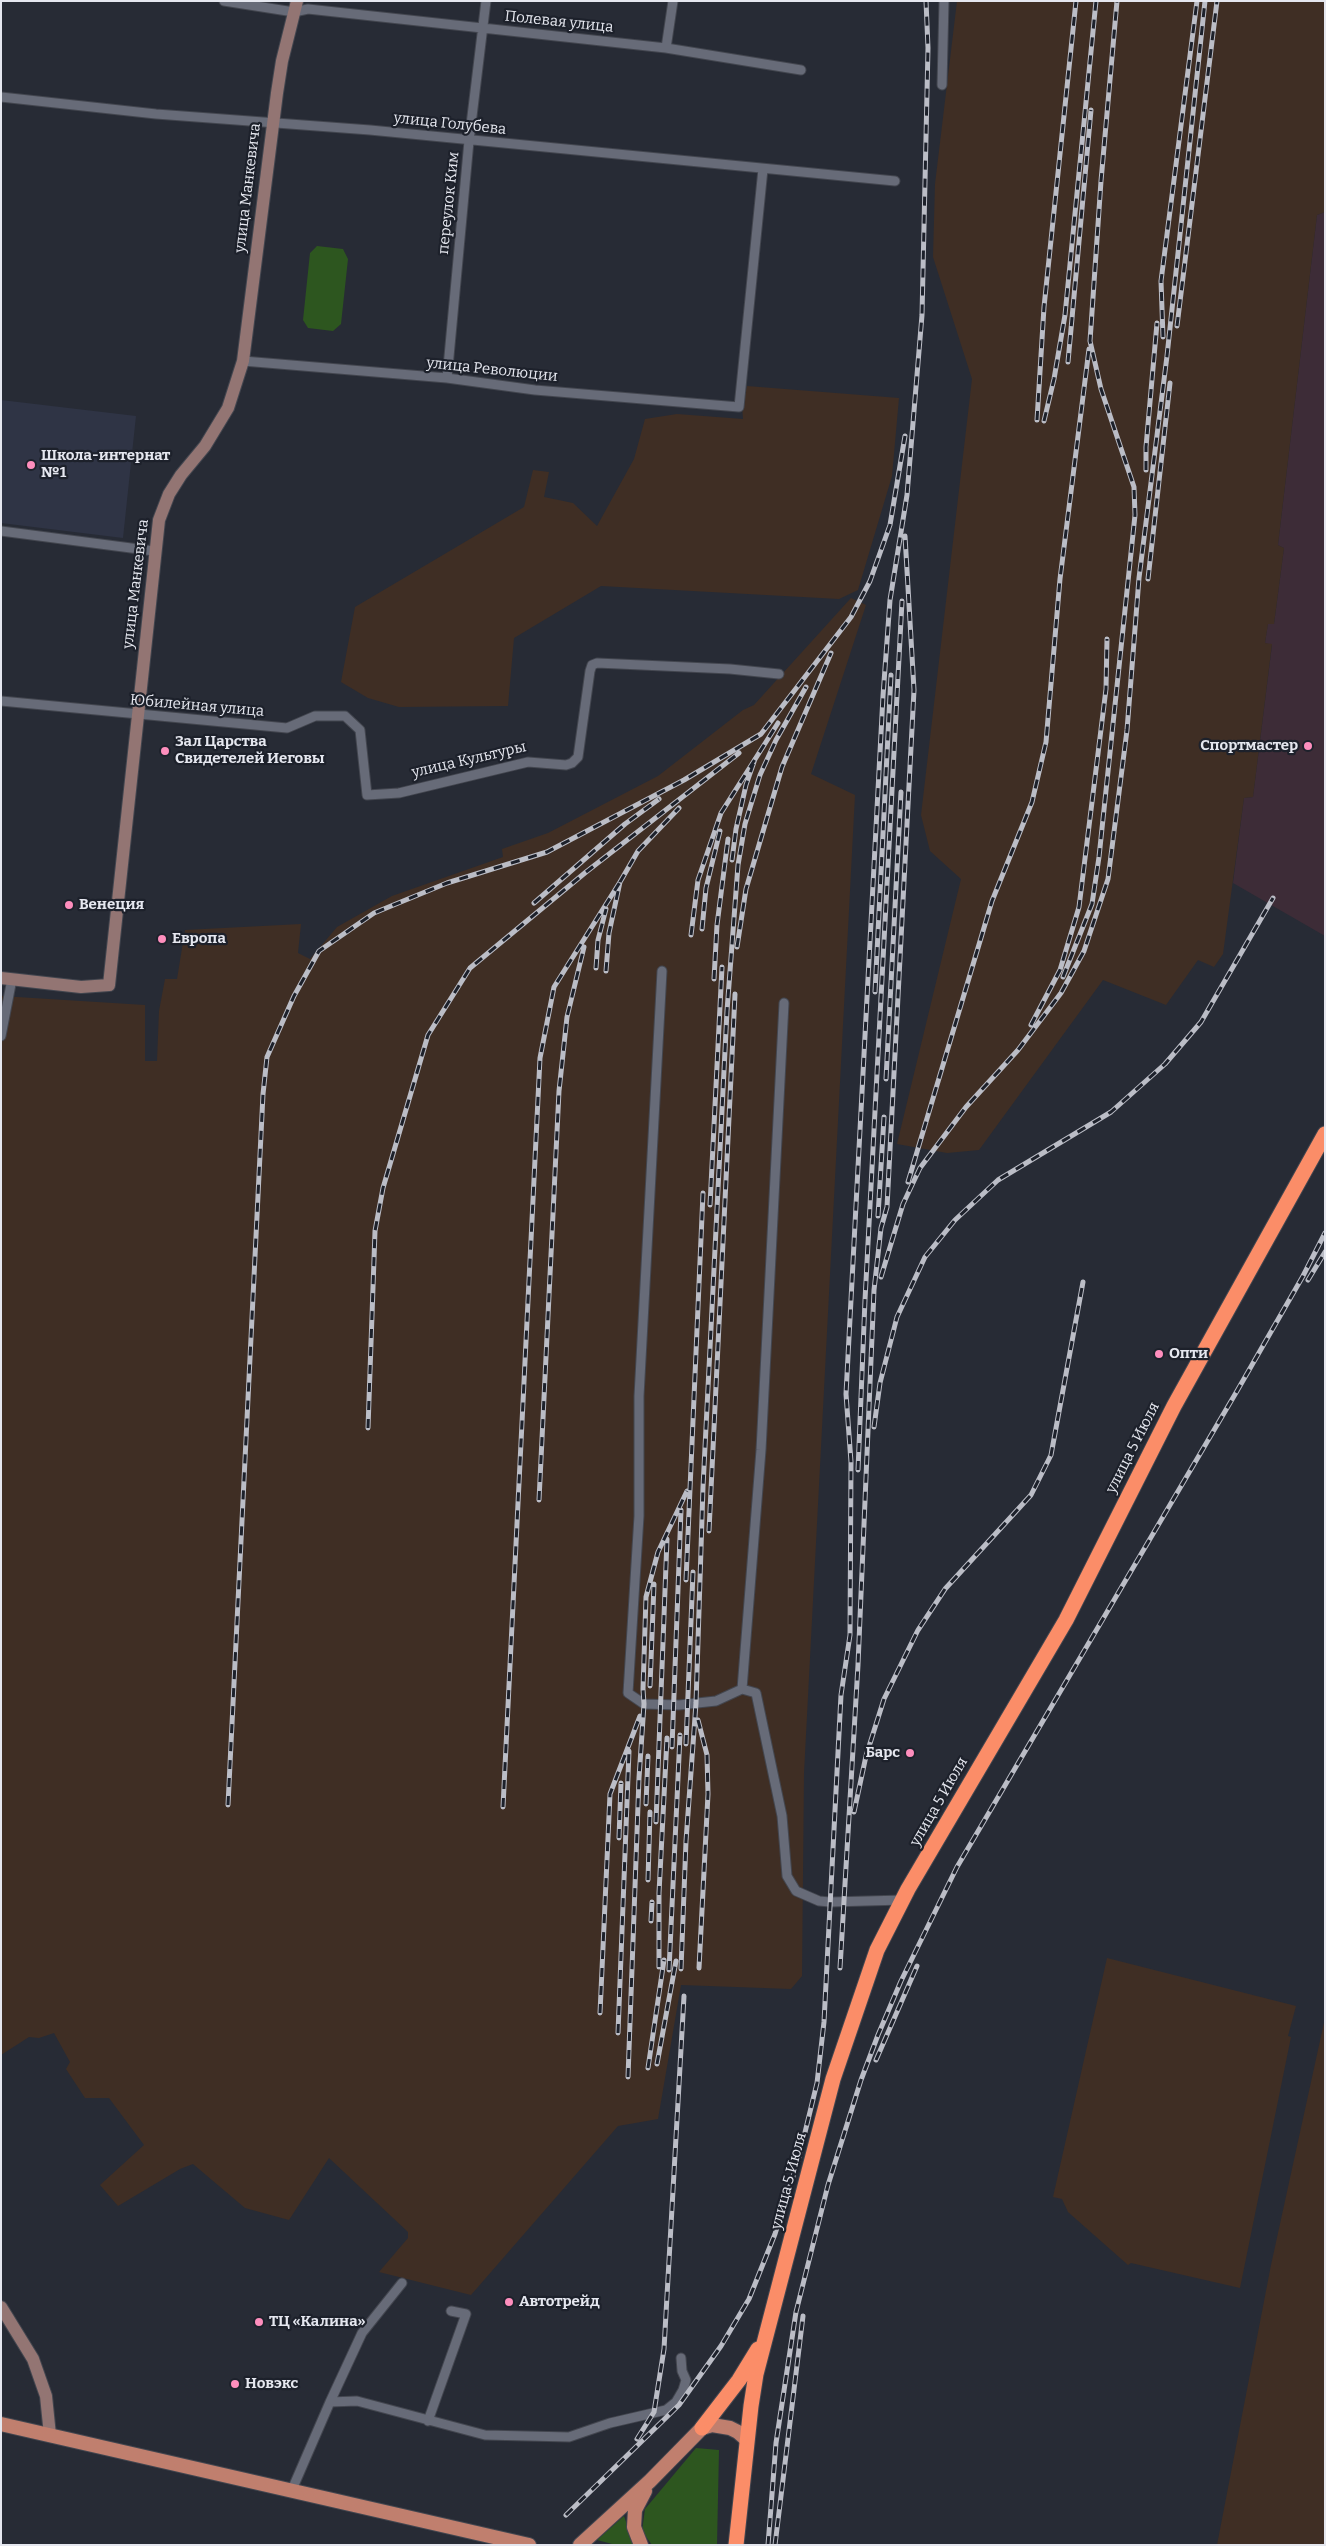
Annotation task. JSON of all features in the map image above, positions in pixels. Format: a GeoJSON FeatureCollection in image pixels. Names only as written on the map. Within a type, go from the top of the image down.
{"type":"FeatureCollection","features":[{"type":"Feature","properties":{"kind":"highway","name":"улица 5 Июля"},"geometry":{"type":"LineString","coordinates":[[736,2545],[753,2390],[834,2079],[877,1950],[903,1900],[1066,1620],[1174,1406],[1325,1134]]}},
{"type":"Feature","properties":{"kind":"highway"},"geometry":{"type":"LineString","coordinates":[[702,2428],[739,2380],[767,2335]]}},
{"type":"Feature","properties":{"kind":"main road"},"geometry":{"type":"LineString","coordinates":[[1,2424],[528,2545]]}},
{"type":"Feature","properties":{"kind":"main road"},"geometry":{"type":"LineString","coordinates":[[580,2545],[650,2481],[702,2428],[712,2425],[730,2428],[747,2440]]}},
{"type":"Feature","properties":{"kind":"main road"},"geometry":{"type":"LineString","coordinates":[[641,2545],[634,2527],[635,2510],[650,2481]]}},
{"type":"Feature","properties":{"kind":"street","name":"Полевая улица"},"geometry":{"type":"LineString","coordinates":[[224,1],[295,6],[308,9],[666,48],[801,70]]}},
{"type":"Feature","properties":{"kind":"street","name":"переулок Ким"},"geometry":{"type":"LineString","coordinates":[[447,378],[469,141],[486,1]]}},
{"type":"Feature","properties":{"kind":"street"},"geometry":{"type":"LineString","coordinates":[[666,48],[673,1]]}},
{"type":"Feature","properties":{"kind":"street"},"geometry":{"type":"LineString","coordinates":[[942,85],[944,1]]}},
{"type":"Feature","properties":{"kind":"street","name":"улица Манкевича"},"geometry":{"type":"LineString","coordinates":[[6,978],[81,987],[109,985],[154,551],[159,520],[169,494],[181,475],[205,446],[228,408],[243,361],[282,61],[295,6]]}},
{"type":"Feature","properties":{"kind":"street","name":"улица Голубева"},"geometry":{"type":"LineString","coordinates":[[1,97],[156,114],[370,130],[895,181]]}},
{"type":"Feature","properties":{"kind":"street","name":"улица Революции"},"geometry":{"type":"LineString","coordinates":[[243,361],[447,378],[535,390],[739,407],[763,169]]}},
{"type":"Feature","properties":{"kind":"street"},"geometry":{"type":"LineString","coordinates":[[1,531],[154,551]]}},
{"type":"Feature","properties":{"kind":"street","name":"улица Культуры"},"geometry":{"type":"LineString","coordinates":[[363,751],[367,795],[399,793],[528,762],[566,765],[572,763],[578,757],[592,665],[597,663],[730,669],[779,674]]}},
{"type":"Feature","properties":{"kind":"street","name":"Юбилейная улица"},"geometry":{"type":"LineString","coordinates":[[1,701],[287,728],[315,716],[331,714],[345,716],[360,730],[363,751]]}},
{"type":"Feature","properties":{"kind":"street"},"geometry":{"type":"LineString","coordinates":[[662,971],[639,1396],[639,1516],[628,1693],[644,1704],[679,1705],[716,1701],[742,1689],[756,1693],[782,1816],[787,1876],[796,1891],[830,1902],[903,1900]]}},
{"type":"Feature","properties":{"kind":"street"},"geometry":{"type":"LineString","coordinates":[[1,1036],[6,978]]}},
{"type":"Feature","properties":{"kind":"street"},"geometry":{"type":"LineString","coordinates":[[742,1689],[761,1450],[784,1003]]}},
{"type":"Feature","properties":{"kind":"street"},"geometry":{"type":"LineString","coordinates":[[291,2492],[362,2333],[402,2283]]}},
{"type":"Feature","properties":{"kind":"street"},"geometry":{"type":"LineString","coordinates":[[1,2307],[34,2359],[46,2396],[50,2435]]}},
{"type":"Feature","properties":{"kind":"street"},"geometry":{"type":"LineString","coordinates":[[428,2421],[466,2314],[451,2311]]}},
{"type":"Feature","properties":{"kind":"street"},"geometry":{"type":"LineString","coordinates":[[330,2402],[357,2401],[485,2435],[568,2437],[610,2422],[666,2410],[676,2402],[684,2390],[686,2380],[682,2371],[681,2358]]}},
{"type":"Feature","properties":{"kind":"shaded area"},"geometry":{"type":"Polygon","coordinates":[[[957,1],[1325,1],[1325,212],[1317,215],[1278,545],[1284,548],[1274,624],[1268,624],[1265,643],[1272,644],[1253,797],[1244,798],[1223,954],[1214,967],[1198,960],[1166,1005],[1103,980],[979,1150],[947,1153],[897,1144],[961,879],[930,851],[921,815],[972,379],[933,257],[935,184],[957,1]]]}},
{"type":"Feature","properties":{"kind":"shaded area"},"geometry":{"type":"Polygon","coordinates":[[[1325,212],[1325,936],[1233,883],[1244,798],[1253,797],[1272,645],[1265,643],[1268,623],[1274,624],[1284,548],[1278,545],[1317,215],[1325,212]]]}},
{"type":"Feature","properties":{"kind":"shaded area"},"geometry":{"type":"Polygon","coordinates":[[[747,386],[899,398],[892,476],[858,590],[839,599],[601,586],[514,638],[508,706],[399,707],[368,698],[341,682],[355,607],[524,507],[533,470],[549,472],[544,497],[573,503],[597,526],[634,459],[645,419],[677,414],[743,419],[742,406],[747,386]]]}},
{"type":"Feature","properties":{"kind":"shaded area"},"geometry":{"type":"Polygon","coordinates":[[[1,400],[136,416],[123,538],[1,523],[1,400]]]}},
{"type":"Feature","properties":{"kind":"shaded area"},"geometry":{"type":"Polygon","coordinates":[[[851,598],[866,605],[811,774],[855,795],[804,1773],[802,1976],[791,1989],[681,1985],[658,2119],[618,2126],[471,2295],[379,2272],[408,2238],[408,2232],[329,2158],[289,2220],[245,2208],[193,2164],[180,2169],[118,2206],[100,2185],[144,2145],[109,2098],[85,2098],[66,2069],[70,2062],[54,2033],[39,2038],[29,2037],[1,2055],[1,996],[145,1005],[145,1061],[157,1061],[159,1011],[165,979],[177,979],[185,930],[301,924],[298,953],[310,959],[337,927],[392,896],[503,857],[502,849],[548,833],[658,776],[743,710],[754,705],[851,598]]]}},
{"type":"Feature","properties":{"kind":"shaded area"},"geometry":{"type":"Polygon","coordinates":[[[1107,1958],[1296,2006],[1288,2036],[1291,2037],[1240,2288],[1131,2263],[1128,2265],[1068,2212],[1062,2199],[1053,2197],[1107,1958]]]}},
{"type":"Feature","properties":{"kind":"shaded area"},"geometry":{"type":"Polygon","coordinates":[[[1325,2018],[1325,2545],[1217,2545],[1271,2265],[1325,2018]]]}},
{"type":"Feature","properties":{"kind":"green space"},"geometry":{"type":"Polygon","coordinates":[[[317,246],[343,249],[348,259],[341,324],[333,331],[308,328],[303,320],[310,253],[317,246]]]}},
{"type":"Feature","properties":{"kind":"green space"},"geometry":{"type":"Polygon","coordinates":[[[696,2448],[719,2450],[717,2545],[652,2545],[642,2531],[645,2509],[696,2448]]]}},
{"type":"Feature","properties":{"kind":"green space"},"geometry":{"type":"Polygon","coordinates":[[[624,2516],[634,2545],[616,2545],[597,2540],[624,2516]]]}},
{"type":"Feature","properties":{"kind":"railway"},"geometry":{"type":"LineString","coordinates":[[566,2515],[679,2405],[721,2346],[749,2299],[775,2234],[799,2157],[817,2083],[824,2022],[841,1695],[850,1635],[851,1462],[846,1394],[883,696],[890,600],[907,495],[922,315],[928,48],[926,1]]}},
{"type":"Feature","properties":{"kind":"railway"},"geometry":{"type":"LineString","coordinates":[[1037,420],[1044,307],[1076,1]]}},
{"type":"Feature","properties":{"kind":"railway"},"geometry":{"type":"LineString","coordinates":[[1044,421],[1054,379],[1065,315],[1096,1]]}},
{"type":"Feature","properties":{"kind":"railway"},"geometry":{"type":"LineString","coordinates":[[1063,977],[1092,904],[1099,857],[1135,515],[1134,487],[1101,389],[1090,341],[1101,181],[1117,1]]}},
{"type":"Feature","properties":{"kind":"railway"},"geometry":{"type":"LineString","coordinates":[[1163,337],[1161,281],[1197,1]]}},
{"type":"Feature","properties":{"kind":"railway"},"geometry":{"type":"LineString","coordinates":[[881,1277],[903,1204],[920,1168],[966,1107],[1018,1050],[1061,993],[1084,951],[1108,879],[1127,730],[1139,578],[1167,356],[1205,1]]}},
{"type":"Feature","properties":{"kind":"railway"},"geometry":{"type":"LineString","coordinates":[[1177,326],[1217,1]]}},
{"type":"Feature","properties":{"kind":"railway"},"geometry":{"type":"LineString","coordinates":[[1068,362],[1091,110]]}},
{"type":"Feature","properties":{"kind":"railway"},"geometry":{"type":"LineString","coordinates":[[1146,470],[1146,447],[1157,323]]}},
{"type":"Feature","properties":{"kind":"railway"},"geometry":{"type":"LineString","coordinates":[[908,1182],[992,901],[1032,802],[1046,742],[1060,579],[1089,349]]}},
{"type":"Feature","properties":{"kind":"railway"},"geometry":{"type":"LineString","coordinates":[[1148,579],[1170,383]]}},
{"type":"Feature","properties":{"kind":"railway"},"geometry":{"type":"LineString","coordinates":[[228,1805],[263,1094],[267,1057],[294,996],[319,951],[374,913],[447,883],[547,852],[684,780],[761,734],[851,617],[870,581],[890,525],[905,436]]}},
{"type":"Feature","properties":{"kind":"railway"},"geometry":{"type":"LineString","coordinates":[[840,1968],[858,1665],[874,1290],[881,1228],[887,1207],[914,690],[905,536]]}},
{"type":"Feature","properties":{"kind":"railway"},"geometry":{"type":"LineString","coordinates":[[858,1470],[865,1300],[902,601]]}},
{"type":"Feature","properties":{"kind":"railway"},"geometry":{"type":"LineString","coordinates":[[1031,1025],[1060,970],[1079,907],[1106,689],[1107,639]]}},
{"type":"Feature","properties":{"kind":"railway"},"geometry":{"type":"LineString","coordinates":[[737,947],[746,889],[782,767],[831,653]]}},
{"type":"Feature","properties":{"kind":"railway"},"geometry":{"type":"LineString","coordinates":[[875,992],[891,675]]}},
{"type":"Feature","properties":{"kind":"railway"},"geometry":{"type":"LineString","coordinates":[[681,1969],[686,1841],[696,1703],[703,1487],[727,1011],[738,865],[745,824],[760,775],[776,740],[806,687]]}},
{"type":"Feature","properties":{"kind":"railway"},"geometry":{"type":"LineString","coordinates":[[691,935],[698,880],[721,813],[778,723]]}},
{"type":"Feature","properties":{"kind":"railway"},"geometry":{"type":"LineString","coordinates":[[368,1428],[375,1231],[383,1188],[428,1035],[470,968],[586,872],[739,753]]}},
{"type":"Feature","properties":{"kind":"railway"},"geometry":{"type":"LineString","coordinates":[[732,860],[736,829],[746,785],[755,759]]}},
{"type":"Feature","properties":{"kind":"railway"},"geometry":{"type":"LineString","coordinates":[[886,1079],[901,792]]}},
{"type":"Feature","properties":{"kind":"railway"},"geometry":{"type":"LineString","coordinates":[[534,903],[625,824],[659,799]]}},
{"type":"Feature","properties":{"kind":"railway"},"geometry":{"type":"LineString","coordinates":[[606,971],[609,933],[620,882],[638,851],[679,808]]}},
{"type":"Feature","properties":{"kind":"railway"},"geometry":{"type":"LineString","coordinates":[[702,929],[706,888],[720,831]]}},
{"type":"Feature","properties":{"kind":"railway"},"geometry":{"type":"LineString","coordinates":[[714,979],[717,925],[728,839]]}},
{"type":"Feature","properties":{"kind":"railway"},"geometry":{"type":"LineString","coordinates":[[503,1807],[540,1058],[554,987],[620,882]]}},
{"type":"Feature","properties":{"kind":"railway"},"geometry":{"type":"LineString","coordinates":[[874,1427],[880,1383],[897,1317],[925,1257],[955,1220],[998,1180],[1111,1112],[1165,1064],[1201,1022],[1273,898]]}},
{"type":"Feature","properties":{"kind":"railway"},"geometry":{"type":"LineString","coordinates":[[596,968],[598,940],[606,909]]}},
{"type":"Feature","properties":{"kind":"railway"},"geometry":{"type":"LineString","coordinates":[[539,1500],[559,1091],[567,1017],[584,947]]}},
{"type":"Feature","properties":{"kind":"railway"},"geometry":{"type":"LineString","coordinates":[[710,1205],[722,967]]}},
{"type":"Feature","properties":{"kind":"railway"},"geometry":{"type":"LineString","coordinates":[[709,1531],[735,994]]}},
{"type":"Feature","properties":{"kind":"railway"},"geometry":{"type":"LineString","coordinates":[[878,1216],[884,1117]]}},
{"type":"Feature","properties":{"kind":"railway"},"geometry":{"type":"LineString","coordinates":[[686,1580],[703,1193]]}},
{"type":"Feature","properties":{"kind":"railway"},"geometry":{"type":"LineString","coordinates":[[768,2545],[776,2443],[796,2312],[828,2185],[861,2080],[878,2035],[901,1981],[957,1867],[1237,1391],[1303,1276],[1325,1233]]}},
{"type":"Feature","properties":{"kind":"railway"},"geometry":{"type":"LineString","coordinates":[[1308,1280],[1325,1252]]}},
{"type":"Feature","properties":{"kind":"railway"},"geometry":{"type":"LineString","coordinates":[[854,1812],[866,1756],[884,1699],[918,1630],[945,1589],[1031,1495],[1051,1455],[1083,1282]]}},
{"type":"Feature","properties":{"kind":"railway"},"geometry":{"type":"LineString","coordinates":[[628,2077],[639,1778],[644,1704],[646,1597],[658,1552],[687,1491]]}},
{"type":"Feature","properties":{"kind":"railway"},"geometry":{"type":"LineString","coordinates":[[672,1747],[681,1510]]}},
{"type":"Feature","properties":{"kind":"railway"},"geometry":{"type":"LineString","coordinates":[[656,1822],[667,1539]]}},
{"type":"Feature","properties":{"kind":"railway"},"geometry":{"type":"LineString","coordinates":[[686,1744],[693,1572]]}},
{"type":"Feature","properties":{"kind":"railway"},"geometry":{"type":"LineString","coordinates":[[650,1686],[654,1584]]}},
{"type":"Feature","properties":{"kind":"railway"},"geometry":{"type":"LineString","coordinates":[[600,2013],[610,1794],[640,1716]]}},
{"type":"Feature","properties":{"kind":"railway"},"geometry":{"type":"LineString","coordinates":[[698,1720],[707,1755],[708,1794],[699,1968]]}},
{"type":"Feature","properties":{"kind":"railway"},"geometry":{"type":"LineString","coordinates":[[669,1970],[680,1735]]}},
{"type":"Feature","properties":{"kind":"railway"},"geometry":{"type":"LineString","coordinates":[[659,1967],[659,1893],[667,1738]]}},
{"type":"Feature","properties":{"kind":"railway"},"geometry":{"type":"LineString","coordinates":[[618,2033],[629,1751]]}},
{"type":"Feature","properties":{"kind":"railway"},"geometry":{"type":"LineString","coordinates":[[646,1804],[648,1756]]}},
{"type":"Feature","properties":{"kind":"railway"},"geometry":{"type":"LineString","coordinates":[[619,1838],[621,1783]]}},
{"type":"Feature","properties":{"kind":"railway"},"geometry":{"type":"LineString","coordinates":[[648,1880],[650,1812]]}},
{"type":"Feature","properties":{"kind":"railway"},"geometry":{"type":"LineString","coordinates":[[651,1921],[652,1902]]}},
{"type":"Feature","properties":{"kind":"railway"},"geometry":{"type":"LineString","coordinates":[[648,2068],[664,1960]]}},
{"type":"Feature","properties":{"kind":"railway"},"geometry":{"type":"LineString","coordinates":[[657,2064],[676,1961]]}},
{"type":"Feature","properties":{"kind":"railway"},"geometry":{"type":"LineString","coordinates":[[876,2060],[917,1966]]}},
{"type":"Feature","properties":{"kind":"railway"},"geometry":{"type":"LineString","coordinates":[[637,2439],[654,2412],[664,2349],[684,1996]]}},
{"type":"Feature","properties":{"kind":"railway"},"geometry":{"type":"LineString","coordinates":[[775,2545],[803,2316]]}},
{"type":"Feature","properties":{"kind":"place","name":"Школа-интернат №1"},"geometry":{"type":"Point","coordinates":[31,465]}},
{"type":"Feature","properties":{"kind":"place","name":"Спортмастер"},"geometry":{"type":"Point","coordinates":[1308,746]}},
{"type":"Feature","properties":{"kind":"place","name":"Зал Царства Свидетелей Иеговы"},"geometry":{"type":"Point","coordinates":[165,751]}},
{"type":"Feature","properties":{"kind":"place","name":"Венеция"},"geometry":{"type":"Point","coordinates":[69,905]}},
{"type":"Feature","properties":{"kind":"place","name":"Европа"},"geometry":{"type":"Point","coordinates":[162,939]}},
{"type":"Feature","properties":{"kind":"place","name":"Опти"},"geometry":{"type":"Point","coordinates":[1159,1354]}},
{"type":"Feature","properties":{"kind":"place","name":"Барс"},"geometry":{"type":"Point","coordinates":[910,1753]}},
{"type":"Feature","properties":{"kind":"place","name":"Автотрейд"},"geometry":{"type":"Point","coordinates":[509,2302]}},
{"type":"Feature","properties":{"kind":"place","name":"ТЦ «Калина»"},"geometry":{"type":"Point","coordinates":[259,2322]}},
{"type":"Feature","properties":{"kind":"place","name":"Новэкс"},"geometry":{"type":"Point","coordinates":[235,2384]}}]}
